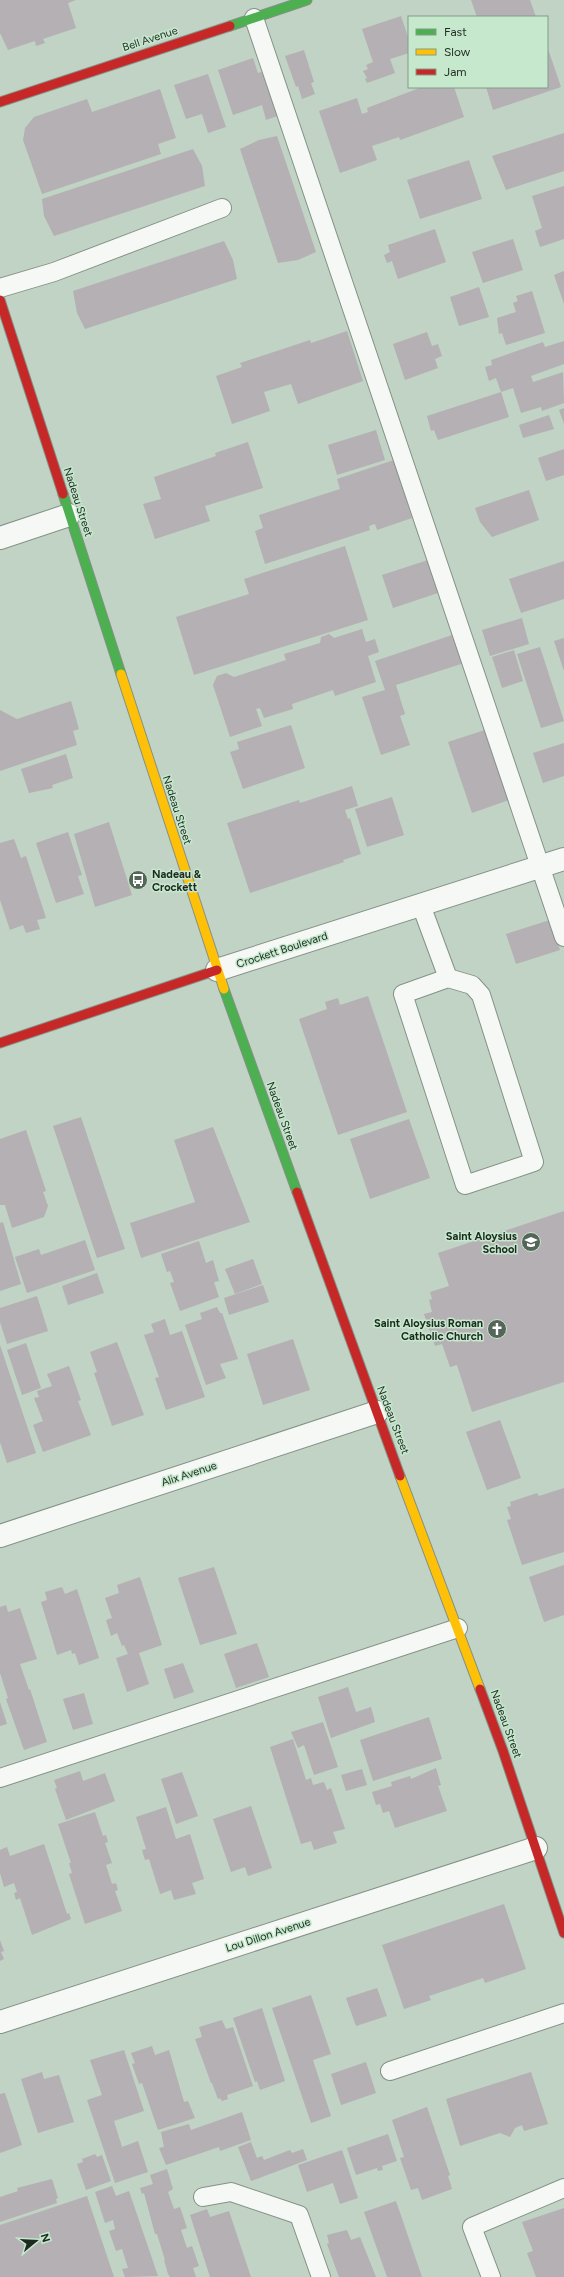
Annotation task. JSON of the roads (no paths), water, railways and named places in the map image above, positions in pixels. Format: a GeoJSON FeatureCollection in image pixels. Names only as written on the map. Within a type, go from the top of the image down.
{"type":"FeatureCollection","features":[{"type":"Feature","properties":{"kind":"main road","name":"Bell Avenue"},"geometry":{"type":"LineString","coordinates":[[0,102],[307,0]]}},
{"type":"Feature","properties":{"kind":"main road","name":"Nadeau Street"},"geometry":{"type":"LineString","coordinates":[[0,300],[217,970],[377,1412],[458,1628],[563,1928]]}},
{"type":"Feature","properties":{"kind":"main road","name":"Crockett Boulevard"},"geometry":{"type":"LineString","coordinates":[[0,1044],[217,970]]}},
{"type":"Feature","properties":{"kind":"street"},"geometry":{"type":"LineString","coordinates":[[0,538],[69,514]]}},
{"type":"Feature","properties":{"kind":"street","name":"Crockett Boulevard"},"geometry":{"type":"LineString","coordinates":[[217,970],[564,859]]}},
{"type":"Feature","properties":{"kind":"street","name":"Alix Avenue"},"geometry":{"type":"LineString","coordinates":[[0,1536],[377,1412]]}},
{"type":"Feature","properties":{"kind":"street","name":"Lou Dillon Avenue"},"geometry":{"type":"LineString","coordinates":[[0,2022],[536,1848]]}},
{"type":"Feature","properties":{"kind":"lane"},"geometry":{"type":"LineString","coordinates":[[254,18],[564,937]]}},
{"type":"Feature","properties":{"kind":"lane"},"geometry":{"type":"LineString","coordinates":[[0,288],[54,272],[222,208]]}},
{"type":"Feature","properties":{"kind":"lane"},"geometry":{"type":"LineString","coordinates":[[421,905],[448,978]]}},
{"type":"Feature","properties":{"kind":"lane"},"geometry":{"type":"LineString","coordinates":[[448,978],[472,984],[481,995],[534,1162],[465,1185],[403,994],[448,978]]}},
{"type":"Feature","properties":{"kind":"lane"},"geometry":{"type":"LineString","coordinates":[[0,1778],[458,1628]]}},
{"type":"Feature","properties":{"kind":"lane"},"geometry":{"type":"LineString","coordinates":[[390,2071],[564,2012]]}},
{"type":"Feature","properties":{"kind":"lane"},"geometry":{"type":"LineString","coordinates":[[491,2277],[472,2227],[564,2188]]}},
{"type":"Feature","properties":{"kind":"lane"},"geometry":{"type":"LineString","coordinates":[[203,2197],[231,2192],[299,2215],[321,2277]]}},
{"type":"Feature","properties":{"kind":"place","name":"Nadeau & Crockett"},"geometry":{"type":"Point","coordinates":[138,880]}},
{"type":"Feature","properties":{"kind":"place","name":"Saint Aloysius School"},"geometry":{"type":"Point","coordinates":[531,1242]}},
{"type":"Feature","properties":{"kind":"place","name":"Saint Aloysius Roman Catholic Church"},"geometry":{"type":"Point","coordinates":[497,1329]}}]}
